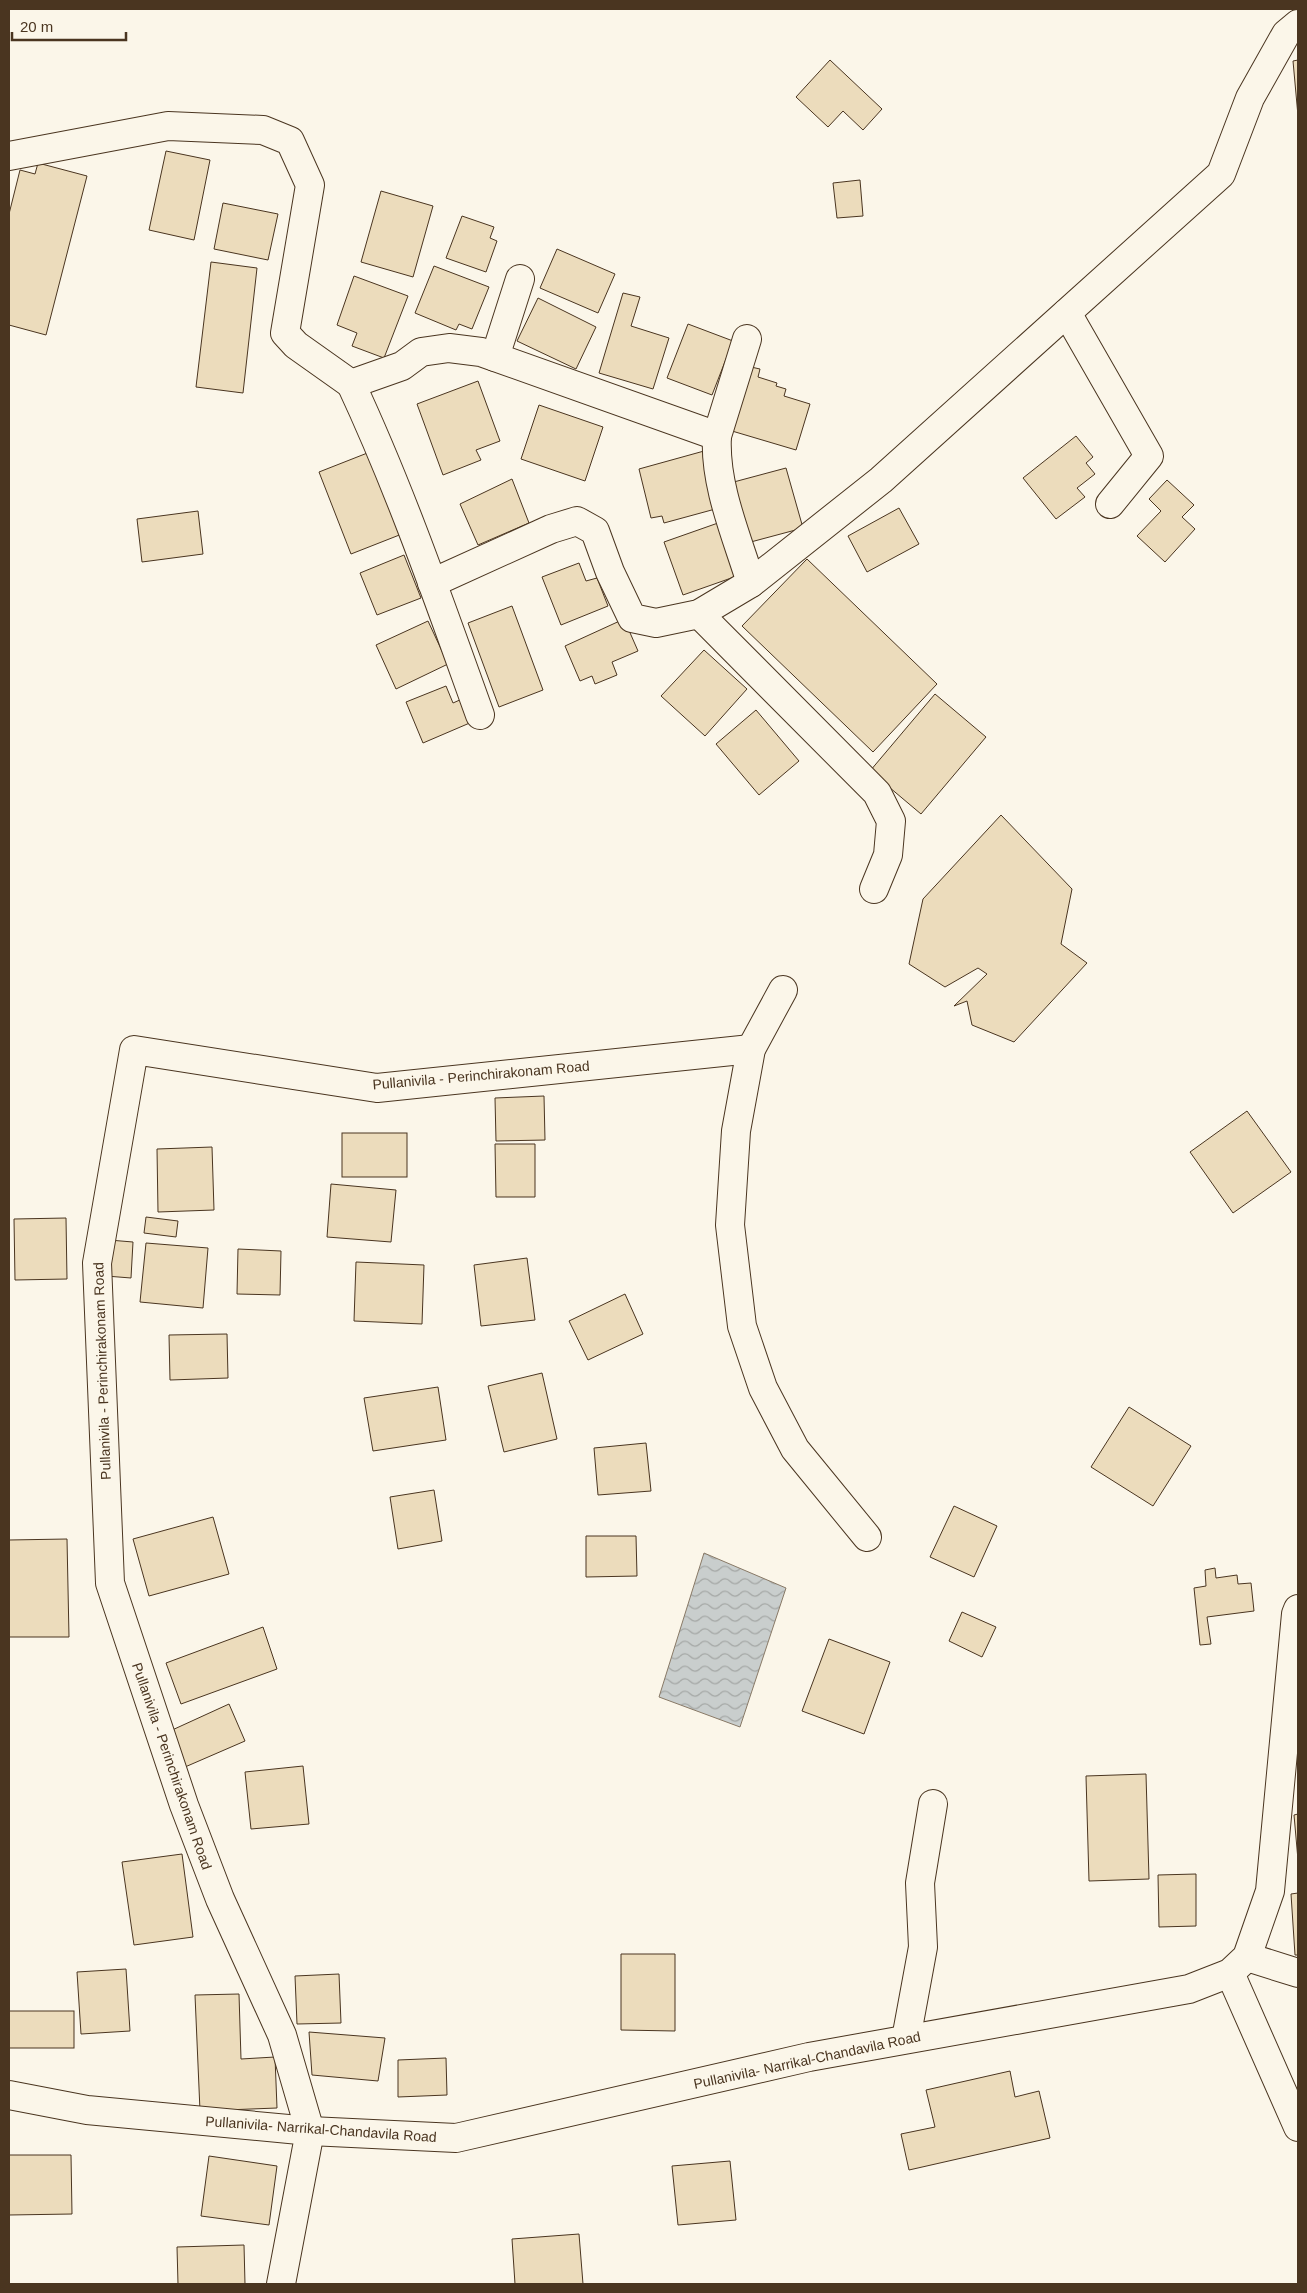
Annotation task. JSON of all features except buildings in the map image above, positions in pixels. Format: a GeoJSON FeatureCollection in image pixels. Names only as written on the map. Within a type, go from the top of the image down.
{"type":"FeatureCollection","features":[{"type":"Feature","properties":{"kind":"street"},"geometry":{"type":"LineString","coordinates":[[432,583],[551,529],[578,521],[595,531],[610,572],[632,618],[656,623],[699,614],[752,583],[881,480],[1221,174],[1250,98],[1286,34],[1298,24]]}},
{"type":"Feature","properties":{"kind":"street"},"geometry":{"type":"LineString","coordinates":[[9,157],[168,126],[263,130],[290,141],[310,185],[285,333],[296,345],[351,384],[365,412],[432,583],[480,715]]}},
{"type":"Feature","properties":{"kind":"street"},"geometry":{"type":"LineString","coordinates":[[495,357],[520,279]]}},
{"type":"Feature","properties":{"kind":"street"},"geometry":{"type":"LineString","coordinates":[[1067,312],[1149,456],[1110,504]]}},
{"type":"Feature","properties":{"kind":"street"},"geometry":{"type":"LineString","coordinates":[[747,339],[717,436],[716,453],[718,476],[752,583]]}},
{"type":"Feature","properties":{"kind":"street"},"geometry":{"type":"LineString","coordinates":[[351,384],[402,366],[421,352],[449,348],[481,352],[717,436]]}},
{"type":"Feature","properties":{"kind":"street"},"geometry":{"type":"LineString","coordinates":[[699,614],[877,794],[891,822],[888,855],[874,889]]}},
{"type":"Feature","properties":{"kind":"street"},"geometry":{"type":"LineString","coordinates":[[783,990],[751,1049],[736,1131],[730,1225],[742,1326],[763,1388],[795,1449],[867,1537]]}},
{"type":"Feature","properties":{"kind":"street","name":"Pullanivila - Perinchirakonam Road"},"geometry":{"type":"LineString","coordinates":[[310,2131],[282,2034],[220,1898],[184,1806],[110,1583],[97,1263],[134,1050],[377,1088],[751,1049]]}},
{"type":"Feature","properties":{"kind":"street"},"geometry":{"type":"LineString","coordinates":[[1298,1609],[1295,1624],[1270,1891],[1239,1965],[1298,2127]]}},
{"type":"Feature","properties":{"kind":"street"},"geometry":{"type":"LineString","coordinates":[[906,2039],[923,1947],[920,1883],[933,1804]]}},
{"type":"Feature","properties":{"kind":"street"},"geometry":{"type":"LineString","coordinates":[[1239,1965],[1298,1973]]}},
{"type":"Feature","properties":{"kind":"street","name":"Pullanivila- Narrikal-Chandavila Road"},"geometry":{"type":"LineString","coordinates":[[9,2095],[86,2110],[310,2131],[456,2138],[809,2057],[1189,1989],[1239,1965]]}},
{"type":"Feature","properties":{"kind":"street"},"geometry":{"type":"LineString","coordinates":[[281,2284],[310,2131]]}},
{"type":"Feature","properties":{"kind":"water"},"geometry":{"type":"Polygon","coordinates":[[[704,1553],[786,1588],[740,1727],[659,1697],[704,1553]]]}}]}
